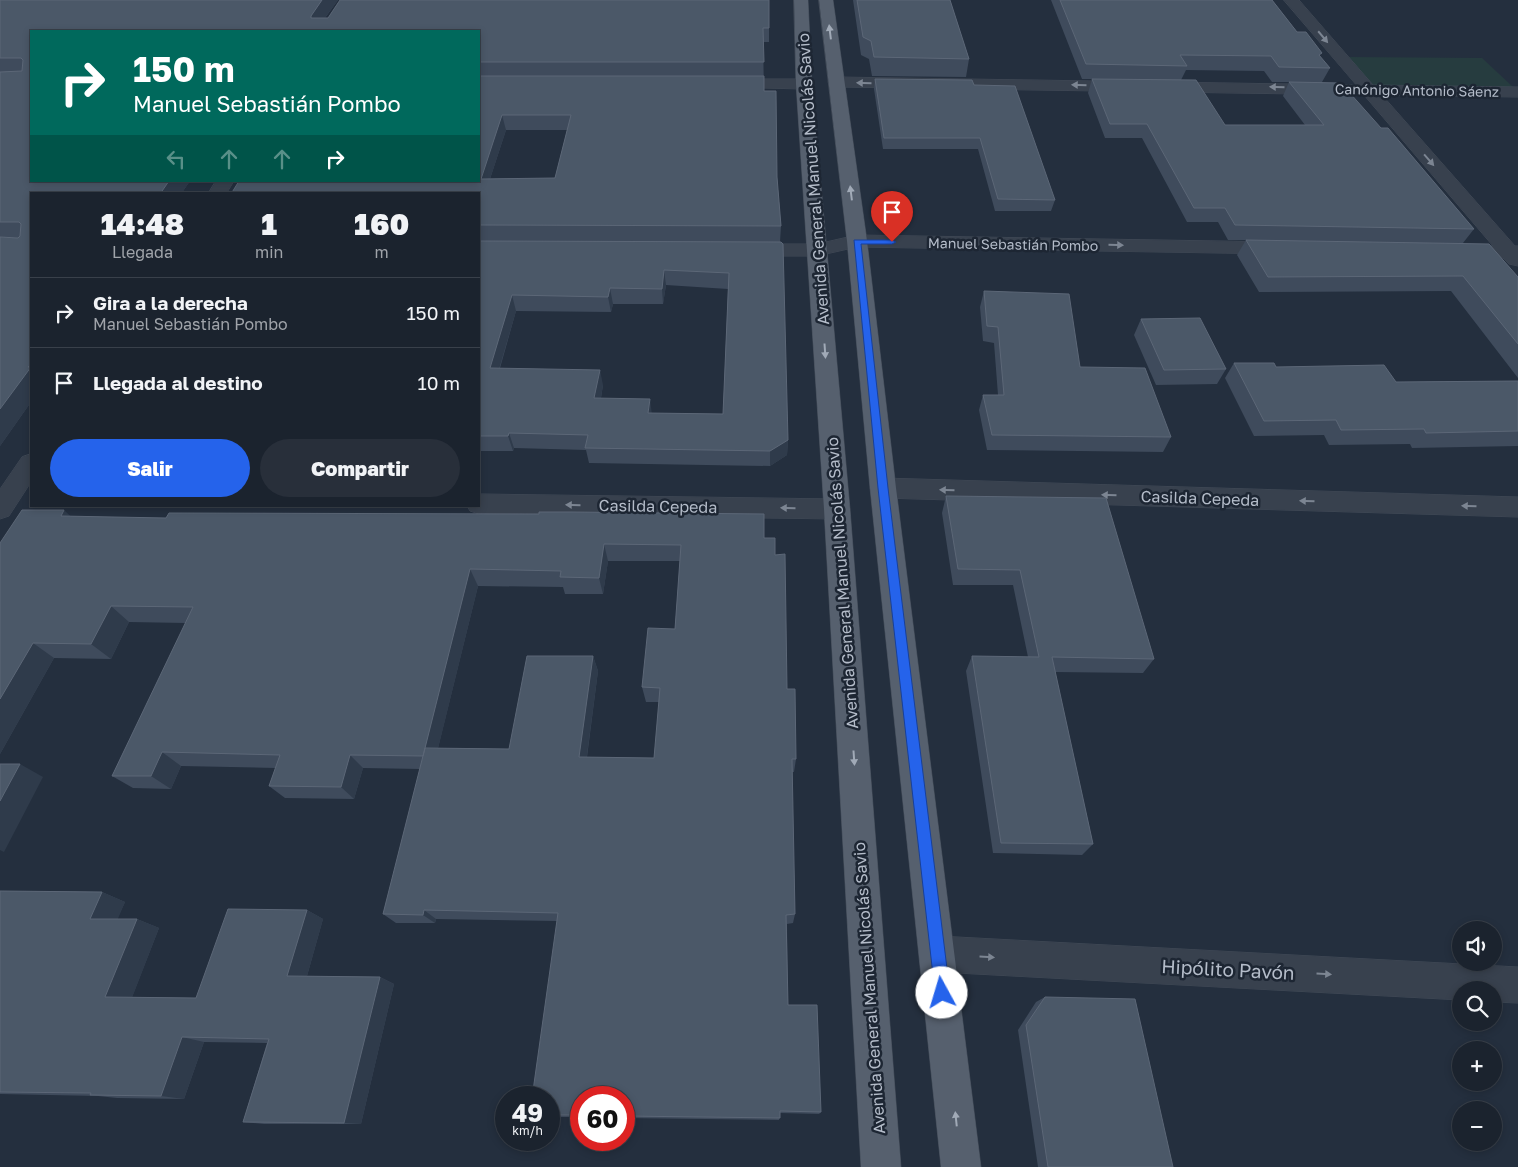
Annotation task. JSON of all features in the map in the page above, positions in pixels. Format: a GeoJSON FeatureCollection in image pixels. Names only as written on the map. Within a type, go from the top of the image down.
{"type":"FeatureCollection","features":[{"type":"Feature","properties":{"kind":"main road","name":"Avenida General Manuel Nicolás Savio"},"geometry":{"type":"LineString","coordinates":[[801,0],[804,84],[837,509],[881,1167]]}},
{"type":"Feature","properties":{"kind":"main road","name":"Avenida General Manuel Nicolás Savio"},"geometry":{"type":"LineString","coordinates":[[826,0],[857,241],[883,488],[961,1167]]}},
{"type":"Feature","properties":{"kind":"street"},"geometry":{"type":"LineString","coordinates":[[1291,0],[1366,88],[1515,255]]}},
{"type":"Feature","properties":{"kind":"street","name":"Canónigo Antonio Sáenz"},"geometry":{"type":"LineString","coordinates":[[836,82],[1366,88],[1518,92]]}},
{"type":"Feature","properties":{"kind":"street"},"geometry":{"type":"LineString","coordinates":[[706,84],[804,84]]}},
{"type":"Feature","properties":{"kind":"street","name":"Manuel Sebastián Pombo"},"geometry":{"type":"LineString","coordinates":[[728,250],[817,250],[857,241],[1294,248]]}},
{"type":"Feature","properties":{"kind":"street"},"geometry":{"type":"LineString","coordinates":[[1440,250],[1515,255]]}},
{"type":"Feature","properties":{"kind":"street"},"geometry":{"type":"LineString","coordinates":[[10,500],[30,466]]}},
{"type":"Feature","properties":{"kind":"street","name":"Casilda Cepeda"},"geometry":{"type":"LineString","coordinates":[[883,488],[1518,507]]}},
{"type":"Feature","properties":{"kind":"street","name":"Casilda Cepeda"},"geometry":{"type":"LineString","coordinates":[[480,504],[837,509]]}},
{"type":"Feature","properties":{"kind":"street","name":"Hipólito Pavón"},"geometry":{"type":"LineString","coordinates":[[938,954],[1518,985]]}},
{"type":"Feature","properties":{"kind":"green space"},"geometry":{"type":"Polygon","coordinates":[[[1348,57],[1482,58],[1513,87],[1373,86],[1348,57]]]}},
{"type":"Feature","properties":{"kind":"building"},"geometry":{"type":"Polygon","coordinates":[[[0,0],[322,0],[311,18],[328,18],[340,0],[769,0],[769,28],[763,28],[764,62],[480,62],[480,30],[30,30],[30,182],[168,182],[161,192],[30,192],[30,365],[28,367],[30,368],[0,409],[0,237],[18,238],[20,236],[21,224],[19,222],[0,222],[0,72],[22,71],[23,60],[21,58],[0,58],[0,0]]]}},
{"type":"Feature","properties":{"kind":"building"},"geometry":{"type":"Polygon","coordinates":[[[857,0],[950,0],[969,59],[874,57],[871,41],[863,37],[857,0]]]}},
{"type":"Feature","properties":{"kind":"building"},"geometry":{"type":"Polygon","coordinates":[[[1060,0],[1272,0],[1297,32],[1306,32],[1322,53],[1319,55],[1330,68],[1279,67],[1271,56],[1180,55],[1187,66],[1086,64],[1060,0]]]}},
{"type":"Feature","properties":{"kind":"building"},"geometry":{"type":"Polygon","coordinates":[[[480,76],[764,76],[764,91],[776,91],[777,177],[781,226],[480,225],[480,192],[232,192],[238,182],[480,182],[480,76]],[[502,115],[481,179],[555,178],[571,115],[502,115]]]}},
{"type":"Feature","properties":{"kind":"building"},"geometry":{"type":"Polygon","coordinates":[[[875,79],[972,80],[974,85],[1015,86],[1055,200],[998,199],[980,138],[884,138],[875,79]]]}},
{"type":"Feature","properties":{"kind":"building"},"geometry":{"type":"Polygon","coordinates":[[[1092,79],[1196,80],[1225,125],[1324,125],[1289,82],[1341,83],[1381,128],[1388,128],[1474,229],[1235,225],[1225,208],[1194,208],[1147,124],[1110,124],[1092,79]]]}},
{"type":"Feature","properties":{"kind":"building"},"geometry":{"type":"Polygon","coordinates":[[[1246,240],[1489,244],[1518,277],[1518,344],[1463,276],[1268,277],[1246,240]]]}},
{"type":"Feature","properties":{"kind":"building"},"geometry":{"type":"Polygon","coordinates":[[[480,241],[781,242],[783,244],[788,440],[770,451],[585,448],[588,435],[509,433],[508,436],[480,436],[480,241]],[[664,270],[662,289],[610,288],[608,297],[512,295],[490,368],[600,370],[594,398],[650,399],[648,413],[723,414],[729,273],[664,270]]]}},
{"type":"Feature","properties":{"kind":"building"},"geometry":{"type":"Polygon","coordinates":[[[984,291],[1069,294],[1080,367],[1145,368],[1171,437],[992,435],[983,395],[1004,395],[998,327],[987,326],[984,291]]]}},
{"type":"Feature","properties":{"kind":"building"},"geometry":{"type":"Polygon","coordinates":[[[1200,318],[1226,369],[1164,370],[1141,319],[1200,318]]]}},
{"type":"Feature","properties":{"kind":"building"},"geometry":{"type":"Polygon","coordinates":[[[1234,363],[1274,363],[1276,367],[1384,365],[1396,382],[1518,381],[1518,431],[1426,433],[1424,429],[1341,430],[1336,420],[1264,421],[1234,363]]]}},
{"type":"Feature","properties":{"kind":"building"},"geometry":{"type":"Polygon","coordinates":[[[946,496],[1106,498],[1154,659],[1052,657],[1093,844],[1001,843],[972,656],[1039,657],[1020,570],[958,569],[946,496]]]}},
{"type":"Feature","properties":{"kind":"building"},"geometry":{"type":"Polygon","coordinates":[[[22,510],[64,510],[61,516],[166,518],[169,513],[539,514],[539,512],[571,512],[764,514],[764,538],[775,538],[775,555],[785,554],[787,689],[795,689],[796,759],[792,759],[795,914],[786,915],[788,1005],[817,1005],[821,1112],[780,1111],[780,1118],[635,1116],[635,1086],[570,1086],[570,1115],[560,1115],[560,1086],[534,1086],[558,913],[424,910],[423,915],[383,914],[423,756],[350,755],[341,787],[269,786],[280,755],[162,752],[151,776],[112,776],[193,607],[111,606],[91,644],[33,643],[0,699],[0,543],[22,510]],[[604,544],[599,578],[560,577],[561,571],[470,569],[425,748],[509,749],[527,656],[593,656],[579,757],[654,758],[660,688],[642,687],[648,628],[675,629],[681,545],[604,544]]]}},
{"type":"Feature","properties":{"kind":"building"},"geometry":{"type":"Polygon","coordinates":[[[0,764],[20,764],[0,801],[0,764]]]}},
{"type":"Feature","properties":{"kind":"building"},"geometry":{"type":"Polygon","coordinates":[[[0,891],[102,892],[90,919],[137,919],[105,997],[196,998],[228,909],[307,910],[287,976],[380,977],[344,1123],[243,1122],[269,1039],[182,1037],[161,1096],[0,1092],[0,891]]]}},
{"type":"Feature","properties":{"kind":"building"},"geometry":{"type":"Polygon","coordinates":[[[1045,997],[1135,999],[1173,1167],[1048,1167],[1026,1025],[1045,997]]]}},
{"type":"Feature","properties":{"kind":"route"},"geometry":{"type":"LineString","coordinates":[[892,242],[857,241],[883,488],[942,993]]}}]}
